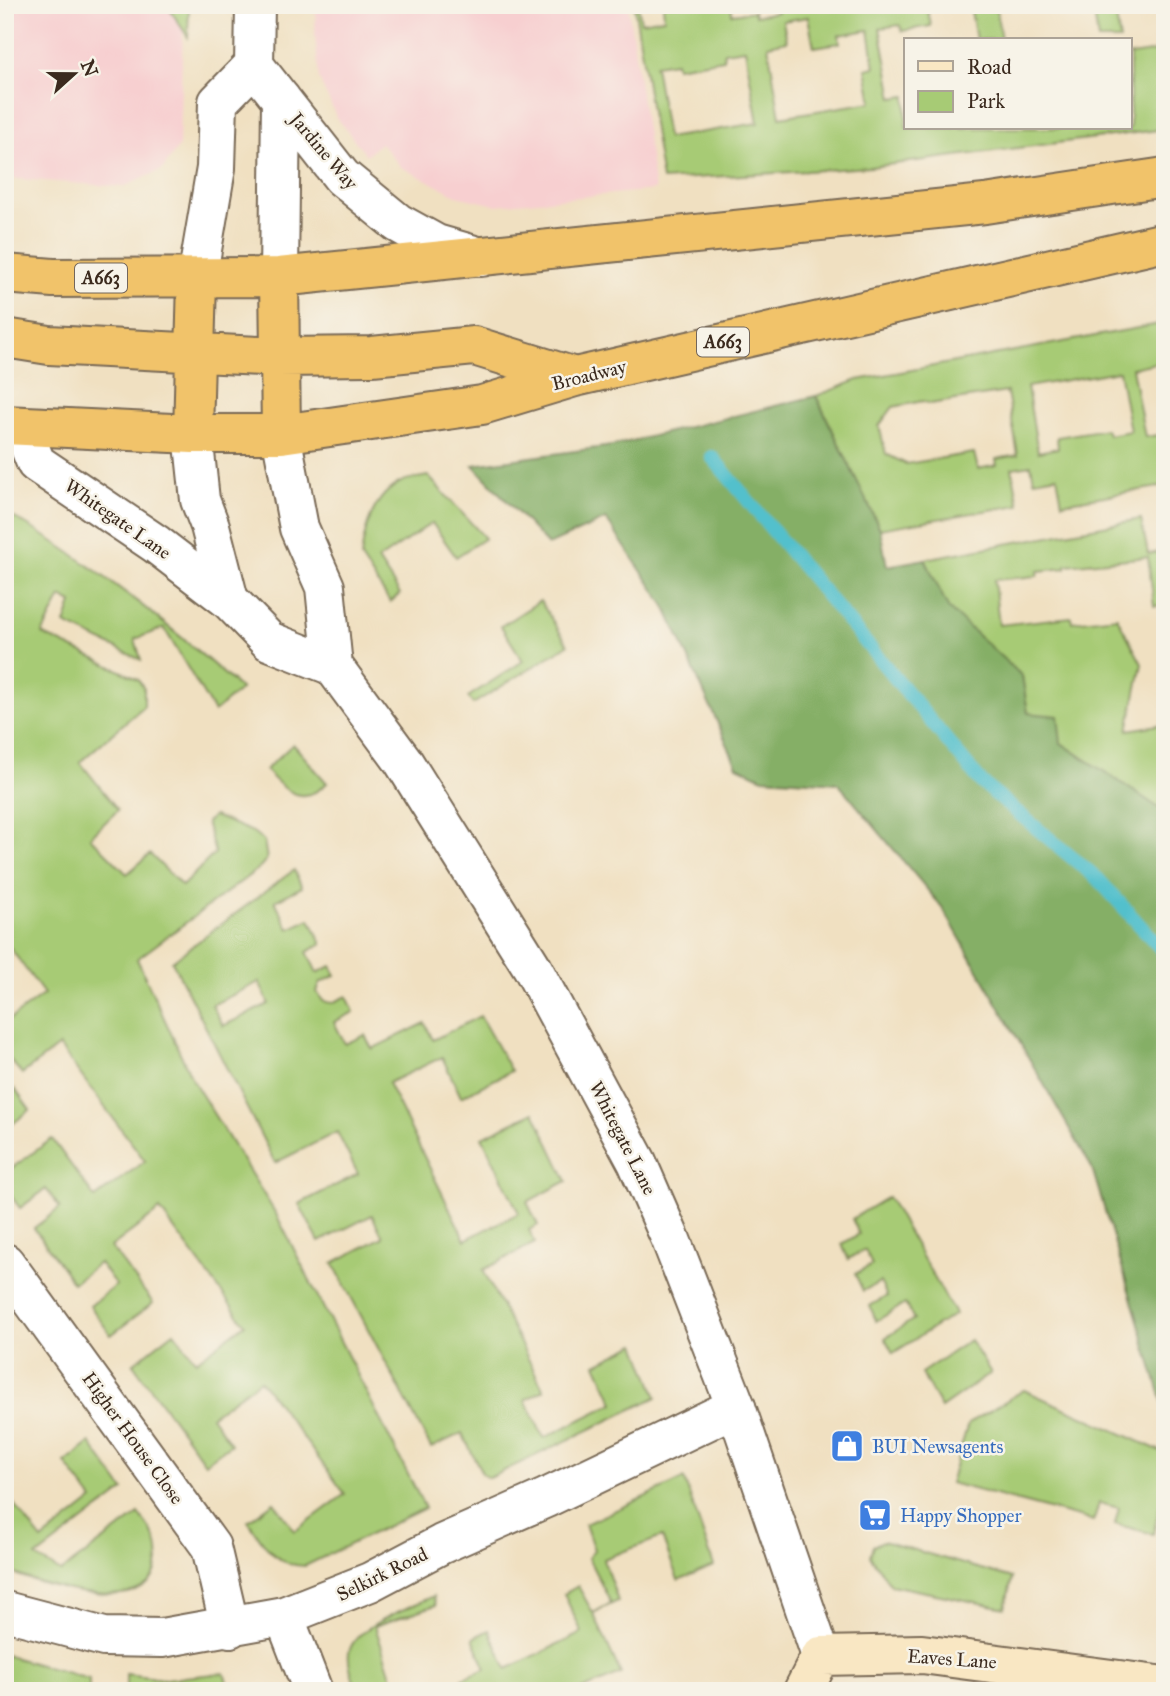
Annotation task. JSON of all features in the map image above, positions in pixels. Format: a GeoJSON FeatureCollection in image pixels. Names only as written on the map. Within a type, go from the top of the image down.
{"type":"FeatureCollection","features":[{"type":"Feature","properties":{"kind":"highway","name":"A663"},"geometry":{"type":"LineString","coordinates":[[5,274],[53,278],[279,277],[985,204],[1165,177]]}},
{"type":"Feature","properties":{"kind":"highway","name":"Broadway"},"geometry":{"type":"LineString","coordinates":[[14,427],[193,434],[281,434],[482,405],[575,377],[1165,242]]}},
{"type":"Feature","properties":{"kind":"highway"},"geometry":{"type":"LineString","coordinates":[[279,277],[281,434]]}},
{"type":"Feature","properties":{"kind":"highway"},"geometry":{"type":"LineString","coordinates":[[193,434],[197,279]]}},
{"type":"Feature","properties":{"kind":"highway"},"geometry":{"type":"LineString","coordinates":[[5,338],[49,345],[279,357],[372,355],[474,346],[575,377]]}},
{"type":"Feature","properties":{"kind":"main road","name":"Eaves Lane"},"geometry":{"type":"LineString","coordinates":[[821,1656],[922,1654],[1165,1686]]}},
{"type":"Feature","properties":{"kind":"main road"},"geometry":{"type":"LineString","coordinates":[[803,1691],[821,1656]]}},
{"type":"Feature","properties":{"kind":"street"},"geometry":{"type":"LineString","coordinates":[[197,279],[216,168],[218,102],[254,65],[255,5]]}},
{"type":"Feature","properties":{"kind":"street","name":"Jardine Way"},"geometry":{"type":"LineString","coordinates":[[254,65],[357,192],[398,223],[436,244],[481,257]]}},
{"type":"Feature","properties":{"kind":"street","name":"Jardine Way"},"geometry":{"type":"LineString","coordinates":[[279,277],[281,99]]}},
{"type":"Feature","properties":{"kind":"street","name":"Whitegate Lane"},"geometry":{"type":"LineString","coordinates":[[14,427],[36,463],[156,544],[229,600],[269,641],[333,666],[403,761],[532,967],[650,1190],[736,1407],[821,1656]]}},
{"type":"Feature","properties":{"kind":"street","name":"Whitegate Lane"},"geometry":{"type":"LineString","coordinates":[[193,434],[200,499],[210,526],[229,600]]}},
{"type":"Feature","properties":{"kind":"street"},"geometry":{"type":"LineString","coordinates":[[281,434],[299,528],[325,587],[333,666]]}},
{"type":"Feature","properties":{"kind":"street","name":"Higher House Close"},"geometry":{"type":"LineString","coordinates":[[5,1263],[211,1547],[230,1628]]}},
{"type":"Feature","properties":{"kind":"street","name":"Selkirk Road"},"geometry":{"type":"LineString","coordinates":[[5,1611],[104,1637],[162,1638],[230,1628],[284,1616],[370,1582],[442,1544],[546,1498],[736,1407]]}},
{"type":"Feature","properties":{"kind":"street"},"geometry":{"type":"LineString","coordinates":[[284,1616],[313,1691]]}},
{"type":"Feature","properties":{"kind":"shaded area"},"geometry":{"type":"Polygon","coordinates":[[[5,5],[184,5],[179,146],[162,170],[123,187],[5,178],[5,5]]]}},
{"type":"Feature","properties":{"kind":"shaded area"},"geometry":{"type":"Polygon","coordinates":[[[316,5],[628,5],[655,190],[496,205],[460,197],[401,167],[381,143],[366,155],[337,118],[319,79],[315,35],[316,5]]]}},
{"type":"Feature","properties":{"kind":"green space"},"geometry":{"type":"Polygon","coordinates":[[[167,5],[189,5],[188,37],[167,5]]]}},
{"type":"Feature","properties":{"kind":"green space"},"geometry":{"type":"Polygon","coordinates":[[[634,5],[638,5],[641,22],[664,18],[663,5],[731,5],[732,14],[754,11],[755,16],[777,12],[776,5],[927,5],[931,26],[902,31],[900,25],[880,28],[893,98],[904,96],[904,130],[1132,130],[1132,55],[1165,50],[1165,129],[871,167],[662,180],[634,5]],[[808,17],[783,21],[787,41],[768,45],[780,117],[872,102],[866,69],[875,67],[869,30],[839,35],[840,43],[814,47],[808,17]],[[745,49],[724,52],[724,59],[676,67],[675,62],[655,65],[667,138],[758,123],[745,49]]]}},
{"type":"Feature","properties":{"kind":"green space"},"geometry":{"type":"Polygon","coordinates":[[[970,5],[1008,5],[996,8],[1001,38],[976,38],[970,5]]]}},
{"type":"Feature","properties":{"kind":"green space"},"geometry":{"type":"Polygon","coordinates":[[[1093,5],[1114,5],[1120,38],[1098,38],[1093,5]]]}},
{"type":"Feature","properties":{"kind":"green space"},"geometry":{"type":"Polygon","coordinates":[[[1165,323],[1165,361],[1132,368],[1145,437],[1165,434],[1165,486],[1062,503],[1057,476],[1034,480],[1031,465],[1012,468],[1019,505],[880,529],[816,396],[858,380],[1165,323]],[[1119,371],[1027,387],[1038,452],[1058,448],[1057,437],[1106,429],[1108,435],[1130,431],[1119,371]],[[1007,392],[893,407],[879,426],[886,454],[906,464],[974,453],[978,469],[997,465],[996,459],[1018,455],[1007,392]]]}},
{"type":"Feature","properties":{"kind":"green space"},"geometry":{"type":"Polygon","coordinates":[[[816,396],[880,529],[887,566],[925,559],[948,608],[1022,676],[1028,713],[1058,716],[1061,743],[1165,812],[1165,1410],[1092,1168],[942,907],[838,783],[763,778],[737,766],[665,606],[606,519],[548,545],[473,465],[612,446],[816,396]]]}},
{"type":"Feature","properties":{"kind":"green space"},"geometry":{"type":"Polygon","coordinates":[[[428,476],[485,538],[456,557],[432,523],[378,560],[400,594],[390,602],[361,558],[368,525],[377,505],[391,488],[404,481],[428,476]]]}},
{"type":"Feature","properties":{"kind":"green space"},"geometry":{"type":"Polygon","coordinates":[[[5,512],[68,551],[128,594],[241,689],[214,712],[164,628],[135,639],[141,660],[65,624],[72,603],[61,597],[42,634],[138,679],[144,689],[144,706],[80,762],[118,810],[90,837],[127,874],[150,854],[182,886],[215,853],[206,822],[214,816],[253,832],[264,841],[267,859],[258,869],[137,959],[192,1079],[276,1214],[425,1508],[305,1566],[294,1565],[278,1558],[248,1521],[274,1502],[295,1531],[345,1494],[260,1380],[211,1416],[231,1444],[205,1463],[133,1364],[174,1332],[196,1361],[245,1324],[160,1210],[111,1247],[153,1303],[111,1335],[90,1306],[116,1285],[99,1263],[73,1283],[34,1228],[60,1208],[46,1189],[20,1208],[5,1188],[5,1173],[52,1139],[95,1198],[145,1161],[59,1046],[22,1074],[5,1054],[5,1023],[44,994],[5,941],[5,512]]]}},
{"type":"Feature","properties":{"kind":"green space"},"geometry":{"type":"Polygon","coordinates":[[[1141,519],[1148,554],[1165,551],[1165,605],[1154,606],[1148,557],[1066,565],[1066,568],[1038,571],[1037,576],[994,580],[999,625],[1071,617],[1072,622],[1117,617],[1142,664],[1128,730],[1165,724],[1165,812],[1061,743],[1028,713],[1022,676],[949,611],[925,559],[1141,519]]]}},
{"type":"Feature","properties":{"kind":"green space"},"geometry":{"type":"Polygon","coordinates":[[[540,601],[568,645],[473,704],[468,697],[523,661],[501,626],[540,601]]]}},
{"type":"Feature","properties":{"kind":"green space"},"geometry":{"type":"Polygon","coordinates":[[[293,744],[327,783],[310,794],[294,793],[265,770],[293,744]]]}},
{"type":"Feature","properties":{"kind":"green space"},"geometry":{"type":"Polygon","coordinates":[[[294,870],[302,887],[275,901],[289,929],[310,919],[322,944],[307,952],[317,973],[331,966],[336,975],[320,983],[317,992],[323,1001],[332,1003],[347,996],[354,1012],[334,1022],[345,1044],[365,1035],[372,1049],[425,1023],[433,1040],[480,1016],[511,1071],[461,1097],[442,1057],[388,1083],[465,1240],[519,1213],[482,1137],[534,1112],[567,1181],[527,1202],[538,1225],[529,1230],[535,1243],[483,1270],[544,1390],[525,1400],[544,1438],[614,1403],[596,1364],[636,1344],[657,1397],[489,1478],[483,1475],[462,1433],[431,1448],[333,1263],[383,1237],[372,1215],[319,1242],[299,1204],[358,1174],[337,1132],[275,1163],[172,961],[294,870]],[[259,982],[212,1005],[223,1026],[269,1004],[259,982]]]}},
{"type":"Feature","properties":{"kind":"green space"},"geometry":{"type":"Polygon","coordinates":[[[15,1089],[30,1110],[5,1130],[5,1097],[15,1089]]]}},
{"type":"Feature","properties":{"kind":"green space"},"geometry":{"type":"Polygon","coordinates":[[[888,1197],[955,1314],[893,1353],[885,1338],[914,1319],[905,1304],[876,1321],[870,1306],[887,1296],[880,1282],[863,1291],[855,1274],[872,1265],[865,1250],[848,1259],[842,1244],[859,1234],[852,1219],[888,1197]]]}},
{"type":"Feature","properties":{"kind":"green space"},"geometry":{"type":"Polygon","coordinates":[[[970,1340],[991,1373],[941,1408],[921,1373],[970,1340]]]}},
{"type":"Feature","properties":{"kind":"green space"},"geometry":{"type":"Polygon","coordinates":[[[1024,1390],[1165,1453],[1165,1499],[1162,1498],[1153,1534],[1115,1524],[1119,1508],[1099,1503],[1094,1521],[950,1483],[968,1424],[1024,1390]]]}},
{"type":"Feature","properties":{"kind":"green space"},"geometry":{"type":"Polygon","coordinates":[[[90,1443],[124,1490],[36,1557],[61,1572],[139,1514],[155,1539],[158,1559],[157,1567],[148,1583],[133,1592],[112,1595],[64,1589],[5,1570],[5,1493],[42,1540],[93,1500],[65,1463],[90,1443]]]}},
{"type":"Feature","properties":{"kind":"green space"},"geometry":{"type":"Polygon","coordinates":[[[684,1479],[714,1566],[678,1580],[662,1537],[603,1559],[618,1601],[593,1613],[611,1603],[588,1558],[594,1550],[585,1524],[684,1479]]]}},
{"type":"Feature","properties":{"kind":"green space"},"geometry":{"type":"Polygon","coordinates":[[[883,1541],[1012,1578],[1005,1608],[891,1585],[870,1556],[873,1546],[883,1541]]]}},
{"type":"Feature","properties":{"kind":"green space"},"geometry":{"type":"Polygon","coordinates":[[[578,1586],[621,1674],[579,1691],[466,1691],[462,1678],[486,1669],[473,1638],[489,1630],[507,1669],[582,1633],[564,1594],[578,1586]]]}},
{"type":"Feature","properties":{"kind":"green space"},"geometry":{"type":"Polygon","coordinates":[[[434,1596],[436,1605],[375,1626],[396,1691],[357,1691],[349,1662],[353,1643],[384,1618],[434,1596]]]}},
{"type":"Feature","properties":{"kind":"green space"},"geometry":{"type":"Polygon","coordinates":[[[5,1655],[89,1679],[89,1691],[5,1691],[5,1655]]]}},
{"type":"Feature","properties":{"kind":"green space"},"geometry":{"type":"Polygon","coordinates":[[[224,1673],[230,1691],[126,1691],[126,1674],[165,1679],[224,1673]]]}},
{"type":"Feature","properties":{"kind":"waterway"},"geometry":{"type":"LineString","coordinates":[[712,457],[982,783],[1098,879],[1165,953]]}},
{"type":"Feature","properties":{"kind":"place","name":"BUI Newsagents"},"geometry":{"type":"Point","coordinates":[847,1446]}},
{"type":"Feature","properties":{"kind":"place","name":"Happy Shopper"},"geometry":{"type":"Point","coordinates":[875,1515]}}]}
